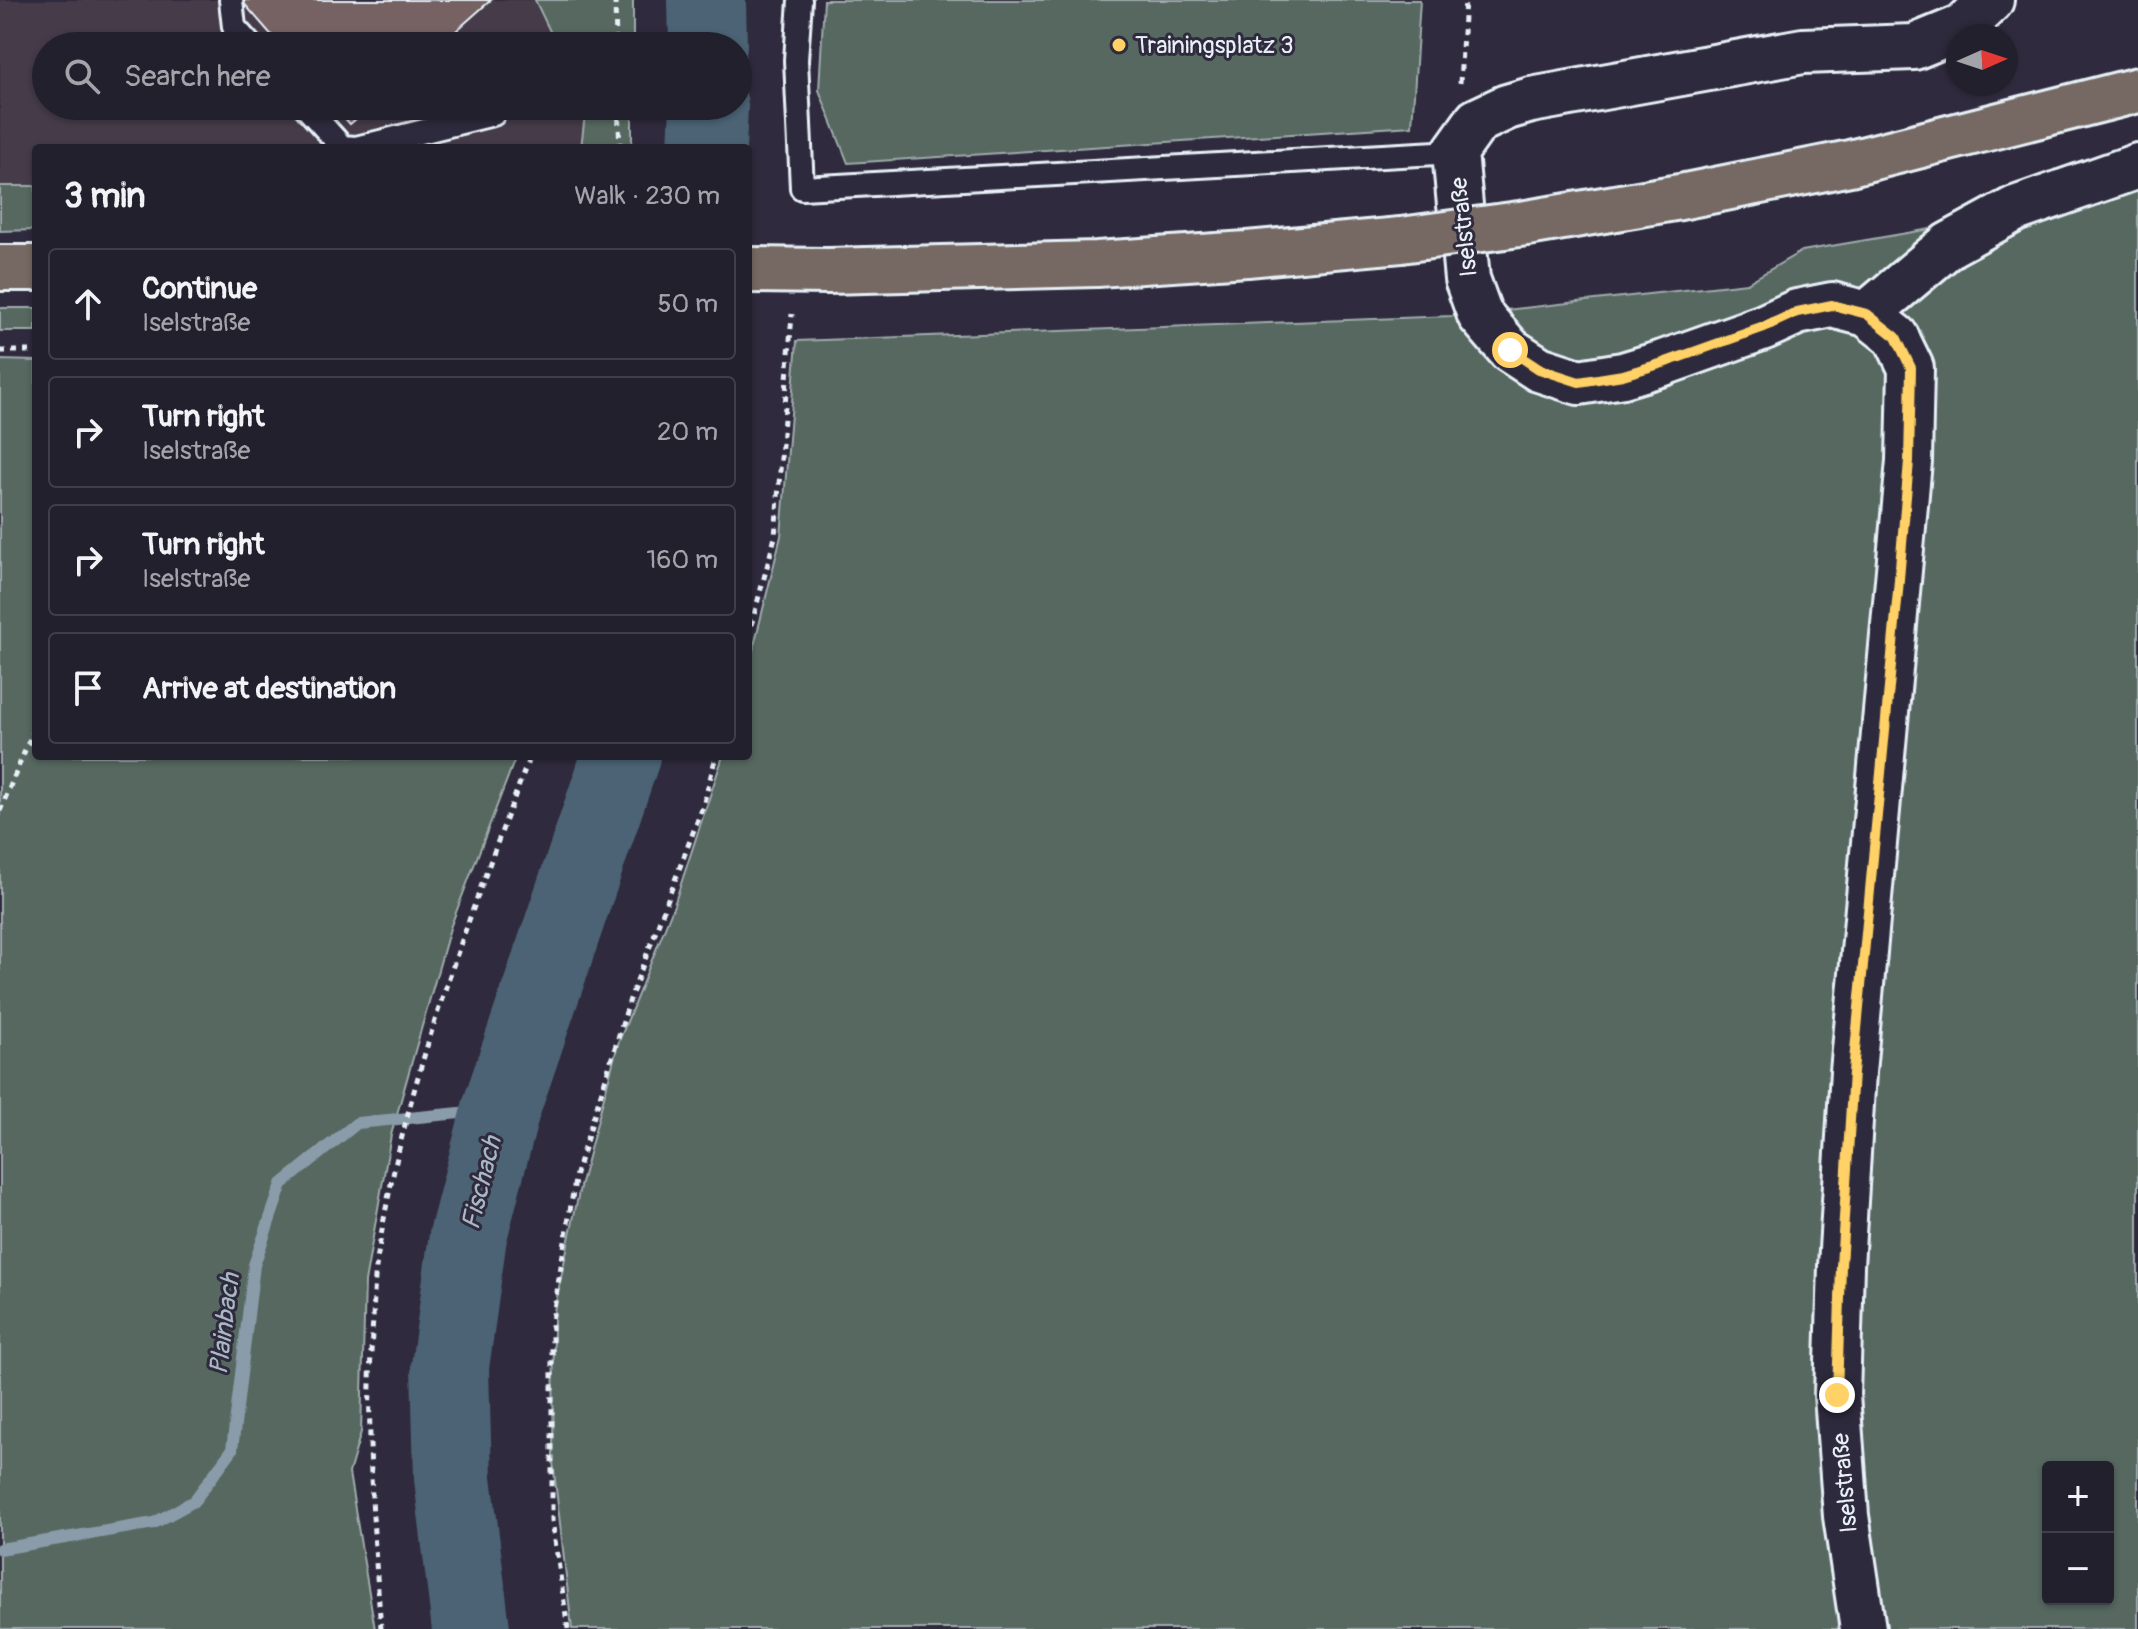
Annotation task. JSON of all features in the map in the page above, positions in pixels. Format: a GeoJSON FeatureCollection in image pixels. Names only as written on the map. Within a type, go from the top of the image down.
{"type":"FeatureCollection","features":[{"type":"Feature","properties":{"kind":"main road"},"geometry":{"type":"LineString","coordinates":[[752,270],[1097,264],[1401,240],[1680,197],[1850,163],[2138,90]]}},
{"type":"Feature","properties":{"kind":"main road"},"geometry":{"type":"LineString","coordinates":[[0,268],[32,268]]}},
{"type":"Feature","properties":{"kind":"street","name":"Iselstraße"},"geometry":{"type":"LineString","coordinates":[[1863,1629],[1846,1516],[1837,1395],[1841,1266],[1853,1072],[1909,461],[1911,368],[1896,337],[1867,314],[1832,305],[1797,312],[1706,349],[1623,375],[1579,382],[1539,369],[1510,350],[1480,315],[1467,279],[1455,152],[1477,121],[1531,100],[1803,51],[1914,47],[1963,27],[1991,0]]}},
{"type":"Feature","properties":{"kind":"street"},"geometry":{"type":"LineString","coordinates":[[1867,314],[1949,245],[2015,209],[2138,166]]}},
{"type":"Feature","properties":{"kind":"lane"},"geometry":{"type":"LineString","coordinates":[[231,0],[234,27],[238,32]]}},
{"type":"Feature","properties":{"kind":"lane"},"geometry":{"type":"LineString","coordinates":[[800,0],[796,60],[802,188],[1455,152]]}},
{"type":"Feature","properties":{"kind":"lane"},"geometry":{"type":"LineString","coordinates":[[318,120],[339,144]]}},
{"type":"Feature","properties":{"kind":"lane"},"geometry":{"type":"LineString","coordinates":[[372,144],[469,120]]}},
{"type":"Feature","properties":{"kind":"path"},"geometry":{"type":"LineString","coordinates":[[615,0],[616,32]]}},
{"type":"Feature","properties":{"kind":"path"},"geometry":{"type":"LineString","coordinates":[[1455,152],[1465,0]]}},
{"type":"Feature","properties":{"kind":"path"},"geometry":{"type":"LineString","coordinates":[[619,120],[620,144]]}},
{"type":"Feature","properties":{"kind":"path"},"geometry":{"type":"LineString","coordinates":[[752,622],[775,537],[792,304]]}},
{"type":"Feature","properties":{"kind":"path"},"geometry":{"type":"LineString","coordinates":[[0,351],[32,351]]}},
{"type":"Feature","properties":{"kind":"path"},"geometry":{"type":"LineString","coordinates":[[0,811],[32,734]]}},
{"type":"Feature","properties":{"kind":"path"},"geometry":{"type":"LineString","coordinates":[[381,1629],[369,1448],[370,1354],[377,1256],[397,1155],[433,1026],[528,760]]}},
{"type":"Feature","properties":{"kind":"path"},"geometry":{"type":"LineString","coordinates":[[568,1629],[552,1520],[552,1321],[576,1174],[630,999],[703,806],[715,760]]}},
{"type":"Feature","properties":{"kind":"shaded area"},"geometry":{"type":"Polygon","coordinates":[[[0,0],[535,0],[550,32],[32,32],[32,120],[584,120],[581,144],[32,144],[32,186],[0,186],[0,0]]]}},
{"type":"Feature","properties":{"kind":"green space"},"geometry":{"type":"Polygon","coordinates":[[[535,0],[633,0],[633,32],[550,32],[535,0]]]}},
{"type":"Feature","properties":{"kind":"green space","name":"Trainingsplatz 3"},"geometry":{"type":"Polygon","coordinates":[[[824,0],[1420,0],[1412,126],[848,163],[819,90],[824,0]]]}},
{"type":"Feature","properties":{"kind":"green space"},"geometry":{"type":"Polygon","coordinates":[[[584,120],[632,120],[632,144],[581,144],[584,120]]]}},
{"type":"Feature","properties":{"kind":"green space"},"geometry":{"type":"Polygon","coordinates":[[[2138,178],[2138,1629],[572,1629],[553,1462],[554,1311],[580,1187],[618,1044],[674,905],[722,760],[752,760],[752,654],[781,536],[797,341],[1452,316],[1747,283],[1802,251],[2036,211],[2138,178]]]}},
{"type":"Feature","properties":{"kind":"green space"},"geometry":{"type":"Polygon","coordinates":[[[0,186],[32,186],[32,230],[0,231],[0,186]]]}},
{"type":"Feature","properties":{"kind":"green space"},"geometry":{"type":"Polygon","coordinates":[[[0,308],[32,308],[32,331],[0,331],[0,308]]]}},
{"type":"Feature","properties":{"kind":"green space"},"geometry":{"type":"Polygon","coordinates":[[[0,360],[32,361],[32,760],[514,760],[450,928],[391,1135],[365,1282],[361,1432],[349,1473],[375,1629],[0,1629],[0,360]]]}},
{"type":"Feature","properties":{"kind":"building"},"geometry":{"type":"Polygon","coordinates":[[[241,0],[491,0],[455,32],[269,32],[241,0]]]}},
{"type":"Feature","properties":{"kind":"waterway","name":"Fischach"},"geometry":{"type":"LineString","coordinates":[[707,0],[708,32]]}},
{"type":"Feature","properties":{"kind":"waterway","name":"Fischach"},"geometry":{"type":"LineString","coordinates":[[707,144],[708,120]]}},
{"type":"Feature","properties":{"kind":"waterway","name":"Fischach"},"geometry":{"type":"LineString","coordinates":[[471,1629],[453,1478],[450,1367],[468,1236],[501,1109],[620,760]]}},
{"type":"Feature","properties":{"kind":"waterway","name":"Plainbach"},"geometry":{"type":"LineString","coordinates":[[0,1549],[154,1523],[194,1501],[232,1450],[254,1265],[282,1184],[357,1123],[501,1109]]}},
{"type":"Feature","properties":{"kind":"place","name":"Trainingsplatz 3"},"geometry":{"type":"Point","coordinates":[1119,45]}},
{"type":"Feature","properties":{"kind":"route"},"geometry":{"type":"LineString","coordinates":[[1510,350],[1539,369],[1579,382],[1623,375],[1663,363],[1797,312],[1832,305],[1867,314],[1896,337],[1911,368],[1909,461],[1853,1072],[1837,1395]]}}]}
